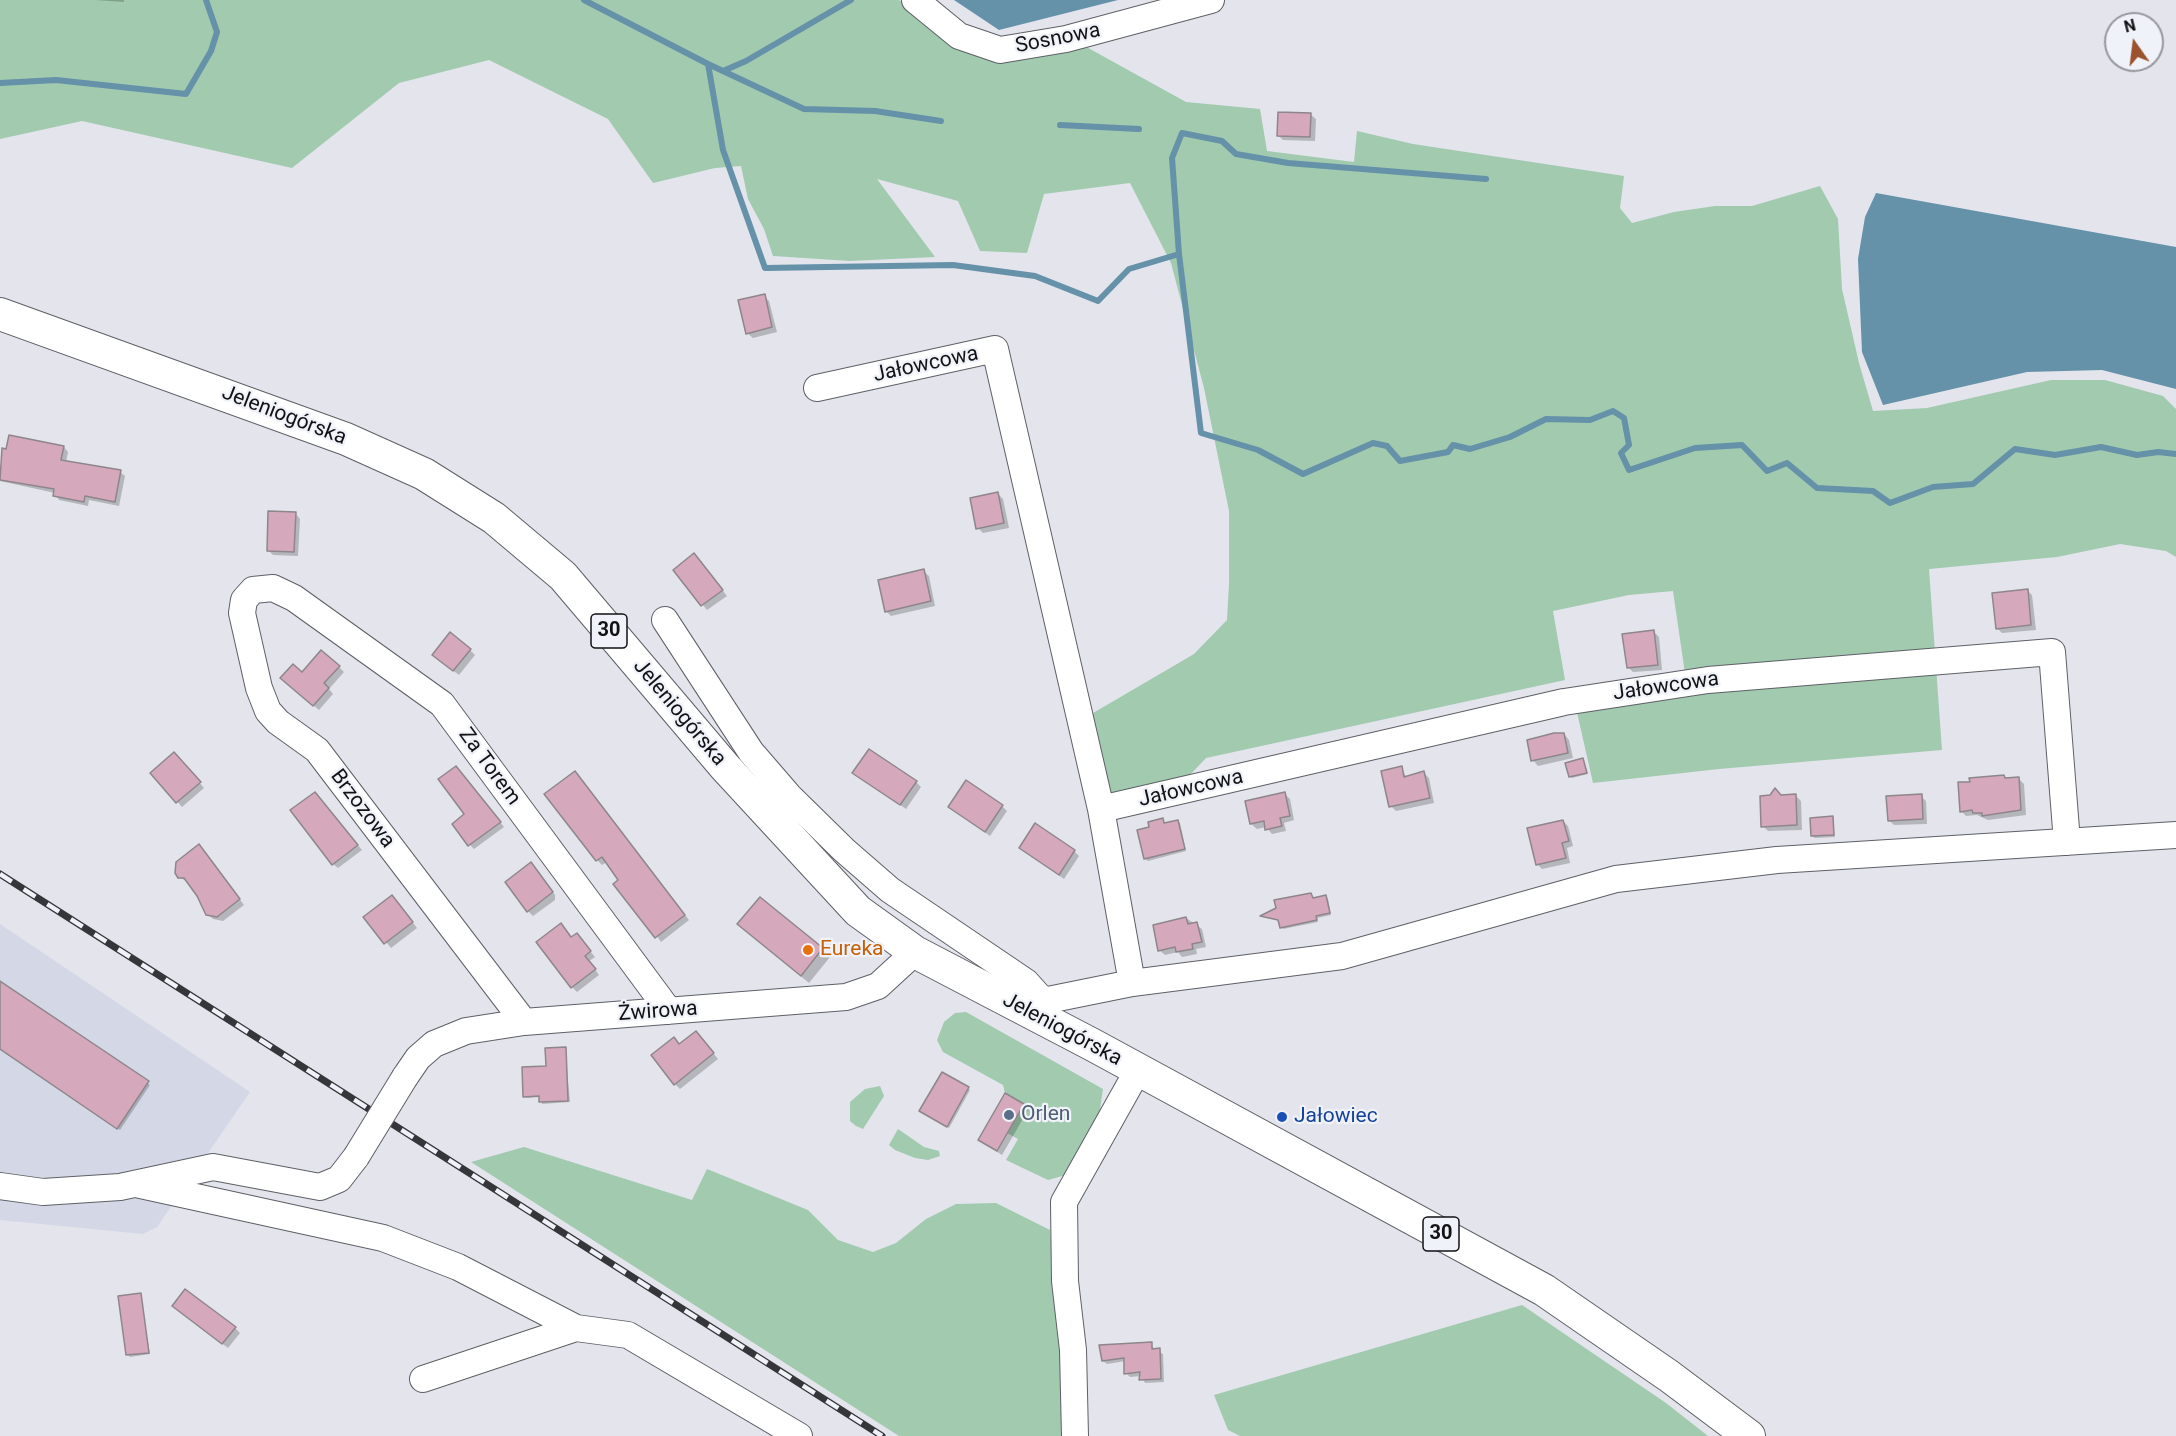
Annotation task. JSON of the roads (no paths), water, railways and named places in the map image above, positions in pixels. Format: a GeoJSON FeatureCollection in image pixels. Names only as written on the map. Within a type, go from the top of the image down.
{"type":"FeatureCollection","features":[{"type":"Feature","properties":{"kind":"main road","name":"Jeleniogórska"},"geometry":{"type":"LineString","coordinates":[[0,314],[234,396],[346,439],[424,474],[494,518],[563,576],[725,767],[858,911],[915,952],[1034,1006],[1138,1070]]}},
{"type":"Feature","properties":{"kind":"main road","name":"30"},"geometry":{"type":"LineString","coordinates":[[1138,1070],[1544,1290],[1660,1370],[1749,1436]]}},
{"type":"Feature","properties":{"kind":"street","name":"Sosnowa"},"geometry":{"type":"LineString","coordinates":[[915,0],[959,36],[1000,50],[1066,39],[1211,0]]}},
{"type":"Feature","properties":{"kind":"street","name":"Jałowcowa"},"geometry":{"type":"LineString","coordinates":[[817,388],[995,350],[1101,810],[1132,983]]}},
{"type":"Feature","properties":{"kind":"street","name":"Za Torem"},"geometry":{"type":"LineString","coordinates":[[254,590],[273,588],[294,598],[442,704],[669,1011]]}},
{"type":"Feature","properties":{"kind":"street","name":"Brzozowa"},"geometry":{"type":"LineString","coordinates":[[254,590],[244,600],[242,613],[259,688],[268,711],[278,722],[305,739],[317,750],[524,1022]]}},
{"type":"Feature","properties":{"kind":"street"},"geometry":{"type":"LineString","coordinates":[[665,620],[751,753],[789,796],[844,850],[890,890],[1026,982],[1034,1006],[1132,983],[1342,956],[1616,879],[1777,860],[2176,835]]}},
{"type":"Feature","properties":{"kind":"street","name":"Jałowcowa"},"geometry":{"type":"LineString","coordinates":[[1101,810],[1564,702],[1708,680],[2052,652],[2067,842]]}},
{"type":"Feature","properties":{"kind":"street","name":"Żwirowa"},"geometry":{"type":"LineString","coordinates":[[136,1184],[213,1167],[320,1187],[339,1179],[356,1157],[405,1077],[425,1051],[443,1039],[466,1031],[524,1022],[846,997],[878,986],[915,952]]}},
{"type":"Feature","properties":{"kind":"street"},"geometry":{"type":"LineString","coordinates":[[1075,1436],[1073,1350],[1065,1281],[1064,1202],[1138,1070]]}},
{"type":"Feature","properties":{"kind":"street"},"geometry":{"type":"LineString","coordinates":[[0,1186],[43,1192],[136,1184],[383,1238],[458,1268],[576,1328],[628,1335],[799,1436]]}},
{"type":"Feature","properties":{"kind":"street"},"geometry":{"type":"LineString","coordinates":[[423,1380],[576,1328]]}},
{"type":"Feature","properties":{"kind":"water"},"geometry":{"type":"Polygon","coordinates":[[[954,0],[1118,0],[999,30],[954,0]]]}},
{"type":"Feature","properties":{"kind":"water"},"geometry":{"type":"Polygon","coordinates":[[[1876,193],[2176,247],[2176,389],[2102,370],[2027,372],[1883,405],[1862,352],[1858,259],[1865,217],[1876,193]]]}},
{"type":"Feature","properties":{"kind":"waterway"},"geometry":{"type":"LineString","coordinates":[[0,83],[56,80],[186,94],[211,51],[217,32],[206,0]]}},
{"type":"Feature","properties":{"kind":"waterway"},"geometry":{"type":"LineString","coordinates":[[584,0],[708,64],[723,150],[765,268],[953,265],[1035,276],[1098,301],[1129,269],[1179,254],[1201,433],[1258,450],[1303,474],[1373,443],[1387,446],[1400,461],[1448,452],[1453,445],[1470,449],[1510,437],[1546,419],[1590,420],[1613,411],[1624,418],[1629,445],[1621,453],[1629,470],[1695,448],[1742,445],[1767,471],[1787,463],[1817,488],[1873,491],[1890,503],[1933,487],[1973,484],[2015,449],[2055,455],[2101,447],[2137,455],[2158,452],[2176,454]]}},
{"type":"Feature","properties":{"kind":"waterway"},"geometry":{"type":"LineString","coordinates":[[723,71],[746,61],[851,0]]}},
{"type":"Feature","properties":{"kind":"waterway"},"geometry":{"type":"LineString","coordinates":[[708,64],[804,109],[875,111],[941,121]]}},
{"type":"Feature","properties":{"kind":"waterway"},"geometry":{"type":"LineString","coordinates":[[1060,125],[1139,129]]}},
{"type":"Feature","properties":{"kind":"waterway"},"geometry":{"type":"LineString","coordinates":[[1179,254],[1172,158],[1182,133],[1222,141],[1236,154],[1288,163],[1486,179]]}},
{"type":"Feature","properties":{"kind":"railway"},"geometry":{"type":"LineString","coordinates":[[0,874],[882,1436]]}},
{"type":"Feature","properties":{"kind":"place","name":"Eureka"},"geometry":{"type":"Point","coordinates":[808,950]}},
{"type":"Feature","properties":{"kind":"place","name":"Orlen"},"geometry":{"type":"Point","coordinates":[1009,1115]}},
{"type":"Feature","properties":{"kind":"place","name":"Jałowiec"},"geometry":{"type":"Point","coordinates":[1282,1117]}}]}
